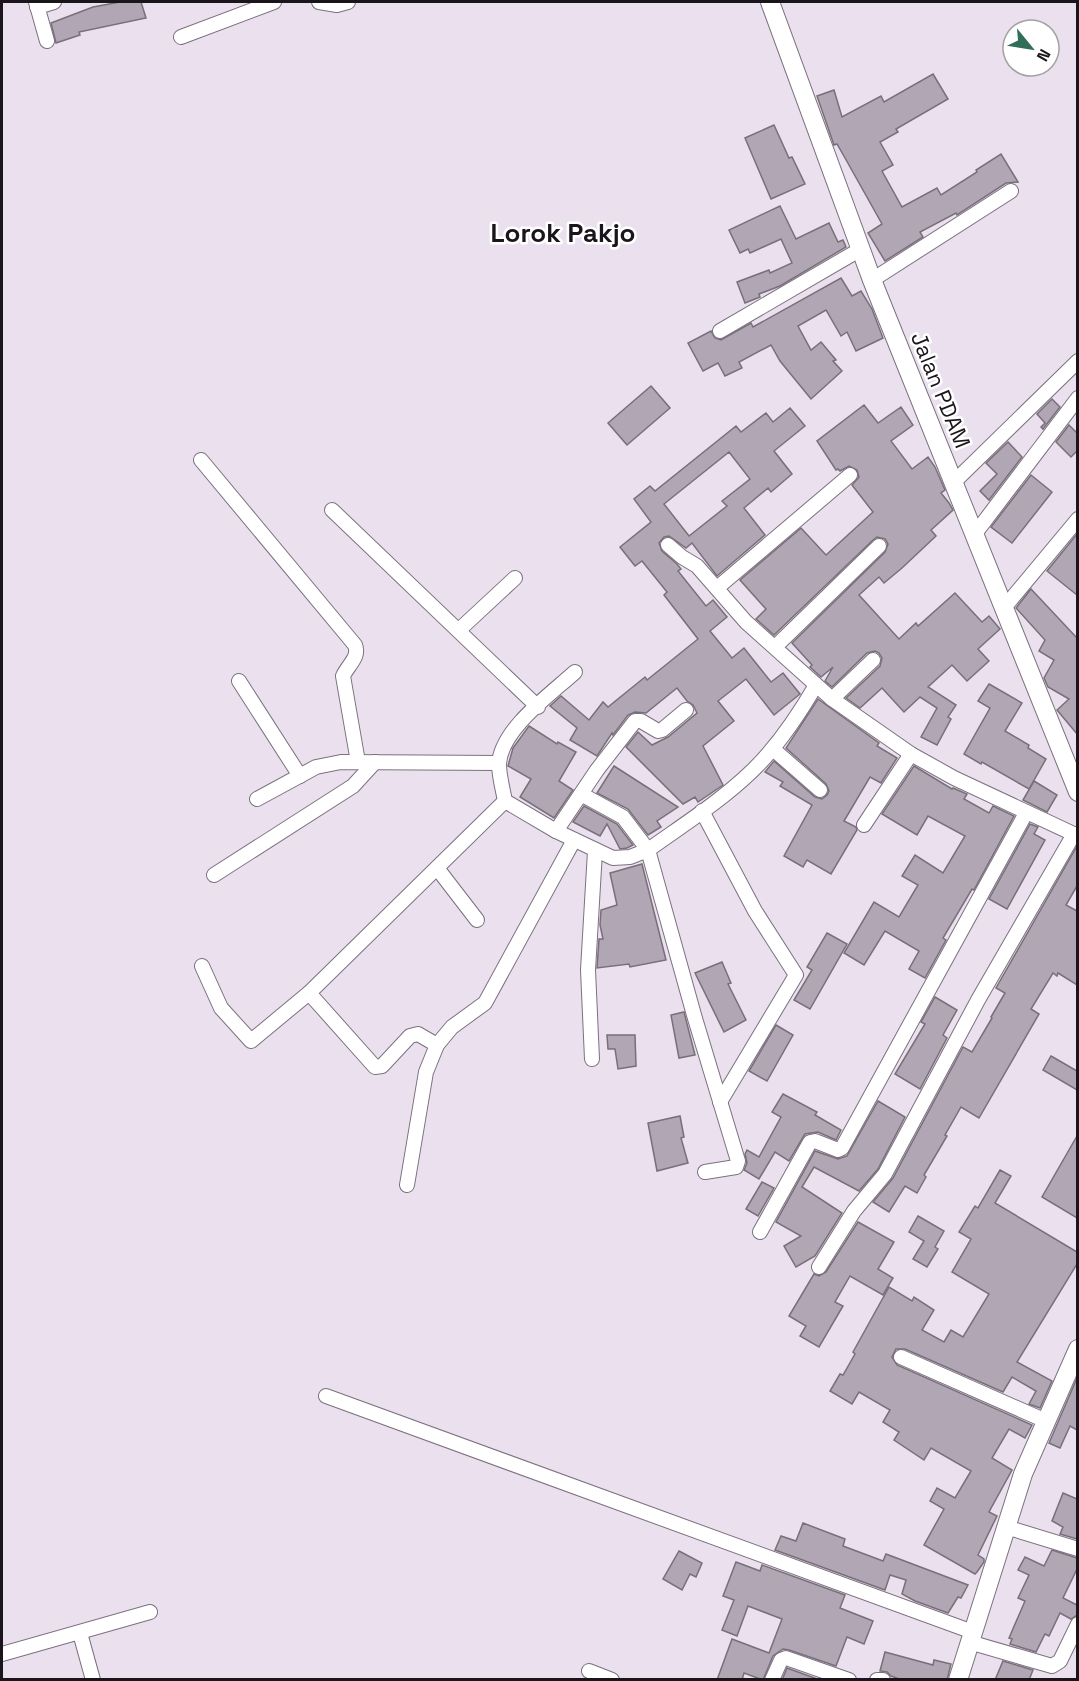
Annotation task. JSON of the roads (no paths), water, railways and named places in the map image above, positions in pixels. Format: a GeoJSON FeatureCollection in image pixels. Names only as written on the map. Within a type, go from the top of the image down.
{"type":"FeatureCollection","features":[{"type":"Feature","properties":{"kind":"street"},"geometry":{"type":"LineString","coordinates":[[47,41],[36,4],[54,2]]}},
{"type":"Feature","properties":{"kind":"street"},"geometry":{"type":"LineString","coordinates":[[181,37],[274,2]]}},
{"type":"Feature","properties":{"kind":"street"},"geometry":{"type":"LineString","coordinates":[[320,2],[337,5],[348,2]]}},
{"type":"Feature","properties":{"kind":"street","name":"Jalan PDAM"},"geometry":{"type":"LineString","coordinates":[[770,2],[872,280],[1077,792]]}},
{"type":"Feature","properties":{"kind":"street"},"geometry":{"type":"LineString","coordinates":[[872,280],[1011,191]]}},
{"type":"Feature","properties":{"kind":"street"},"geometry":{"type":"LineString","coordinates":[[720,331],[861,249]]}},
{"type":"Feature","properties":{"kind":"street"},"geometry":{"type":"LineString","coordinates":[[953,483],[1077,360]]}},
{"type":"Feature","properties":{"kind":"street"},"geometry":{"type":"LineString","coordinates":[[974,535],[1077,398]]}},
{"type":"Feature","properties":{"kind":"street"},"geometry":{"type":"LineString","coordinates":[[201,460],[355,645],[357,650],[355,658],[343,676],[358,762]]}},
{"type":"Feature","properties":{"kind":"street"},"geometry":{"type":"LineString","coordinates":[[717,588],[850,475]]}},
{"type":"Feature","properties":{"kind":"street"},"geometry":{"type":"LineString","coordinates":[[332,510],[538,707]]}},
{"type":"Feature","properties":{"kind":"street"},"geometry":{"type":"LineString","coordinates":[[1004,609],[1077,519]]}},
{"type":"Feature","properties":{"kind":"street"},"geometry":{"type":"LineString","coordinates":[[668,545],[681,557],[697,566],[746,622],[832,699],[910,754],[1026,813],[1076,835],[978,1000],[885,1174],[854,1210],[819,1267]]}},
{"type":"Feature","properties":{"kind":"street"},"geometry":{"type":"LineString","coordinates":[[775,647],[879,546]]}},
{"type":"Feature","properties":{"kind":"street"},"geometry":{"type":"LineString","coordinates":[[459,630],[515,578]]}},
{"type":"Feature","properties":{"kind":"street"},"geometry":{"type":"LineString","coordinates":[[832,699],[873,660]]}},
{"type":"Feature","properties":{"kind":"street"},"geometry":{"type":"LineString","coordinates":[[505,801],[499,763],[507,741],[515,727],[575,672]]}},
{"type":"Feature","properties":{"kind":"street"},"geometry":{"type":"LineString","coordinates":[[239,681],[300,776]]}},
{"type":"Feature","properties":{"kind":"street"},"geometry":{"type":"LineString","coordinates":[[505,801],[595,851],[613,858],[630,857],[648,850],[751,772],[773,749],[798,716],[816,685]]}},
{"type":"Feature","properties":{"kind":"street"},"geometry":{"type":"LineString","coordinates":[[556,831],[634,722],[641,721],[658,731],[686,710]]}},
{"type":"Feature","properties":{"kind":"street"},"geometry":{"type":"LineString","coordinates":[[773,749],[820,790]]}},
{"type":"Feature","properties":{"kind":"street"},"geometry":{"type":"LineString","coordinates":[[864,825],[910,754]]}},
{"type":"Feature","properties":{"kind":"street"},"geometry":{"type":"LineString","coordinates":[[256,799],[316,767],[341,762],[499,763]]}},
{"type":"Feature","properties":{"kind":"street"},"geometry":{"type":"LineString","coordinates":[[214,875],[353,786],[375,762]]}},
{"type":"Feature","properties":{"kind":"street"},"geometry":{"type":"LineString","coordinates":[[581,794],[623,817],[648,850],[738,1164],[736,1167],[705,1172]]}},
{"type":"Feature","properties":{"kind":"street"},"geometry":{"type":"LineString","coordinates":[[202,966],[221,1008],[251,1041],[309,993],[505,801]]}},
{"type":"Feature","properties":{"kind":"street"},"geometry":{"type":"LineString","coordinates":[[702,811],[755,911],[796,975],[720,1102]]}},
{"type":"Feature","properties":{"kind":"street"},"geometry":{"type":"LineString","coordinates":[[760,1232],[810,1142],[815,1141],[838,1150],[842,1148],[1026,813]]}},
{"type":"Feature","properties":{"kind":"street"},"geometry":{"type":"LineString","coordinates":[[407,1185],[426,1072],[437,1045],[452,1027],[486,1003],[574,840]]}},
{"type":"Feature","properties":{"kind":"street"},"geometry":{"type":"LineString","coordinates":[[592,1059],[588,970],[595,851]]}},
{"type":"Feature","properties":{"kind":"street"},"geometry":{"type":"LineString","coordinates":[[436,868],[477,920]]}},
{"type":"Feature","properties":{"kind":"street"},"geometry":{"type":"LineString","coordinates":[[309,993],[375,1067],[382,1066],[410,1036],[418,1034],[437,1045]]}},
{"type":"Feature","properties":{"kind":"street"},"geometry":{"type":"LineString","coordinates":[[958,1680],[1023,1474],[1077,1348]]}},
{"type":"Feature","properties":{"kind":"street"},"geometry":{"type":"LineString","coordinates":[[901,1357],[1045,1424]]}},
{"type":"Feature","properties":{"kind":"street"},"geometry":{"type":"LineString","coordinates":[[326,1396],[1052,1666],[1060,1661],[1077,1624]]}},
{"type":"Feature","properties":{"kind":"street"},"geometry":{"type":"LineString","coordinates":[[1006,1527],[1077,1549]]}},
{"type":"Feature","properties":{"kind":"street"},"geometry":{"type":"LineString","coordinates":[[2,1654],[150,1612]]}},
{"type":"Feature","properties":{"kind":"street"},"geometry":{"type":"LineString","coordinates":[[80,1633],[93,1680]]}},
{"type":"Feature","properties":{"kind":"street"},"geometry":{"type":"LineString","coordinates":[[772,1680],[781,1660],[786,1658],[849,1680]]}},
{"type":"Feature","properties":{"kind":"street"},"geometry":{"type":"LineString","coordinates":[[589,1671],[612,1680]]}},
{"type":"Feature","properties":{"kind":"street"},"geometry":{"type":"LineString","coordinates":[[877,1680],[883,1680]]}},
{"type":"Feature","properties":{"kind":"district","name":"Lorok Pakjo"},"geometry":{"type":"Point","coordinates":[563,233]}}]}
